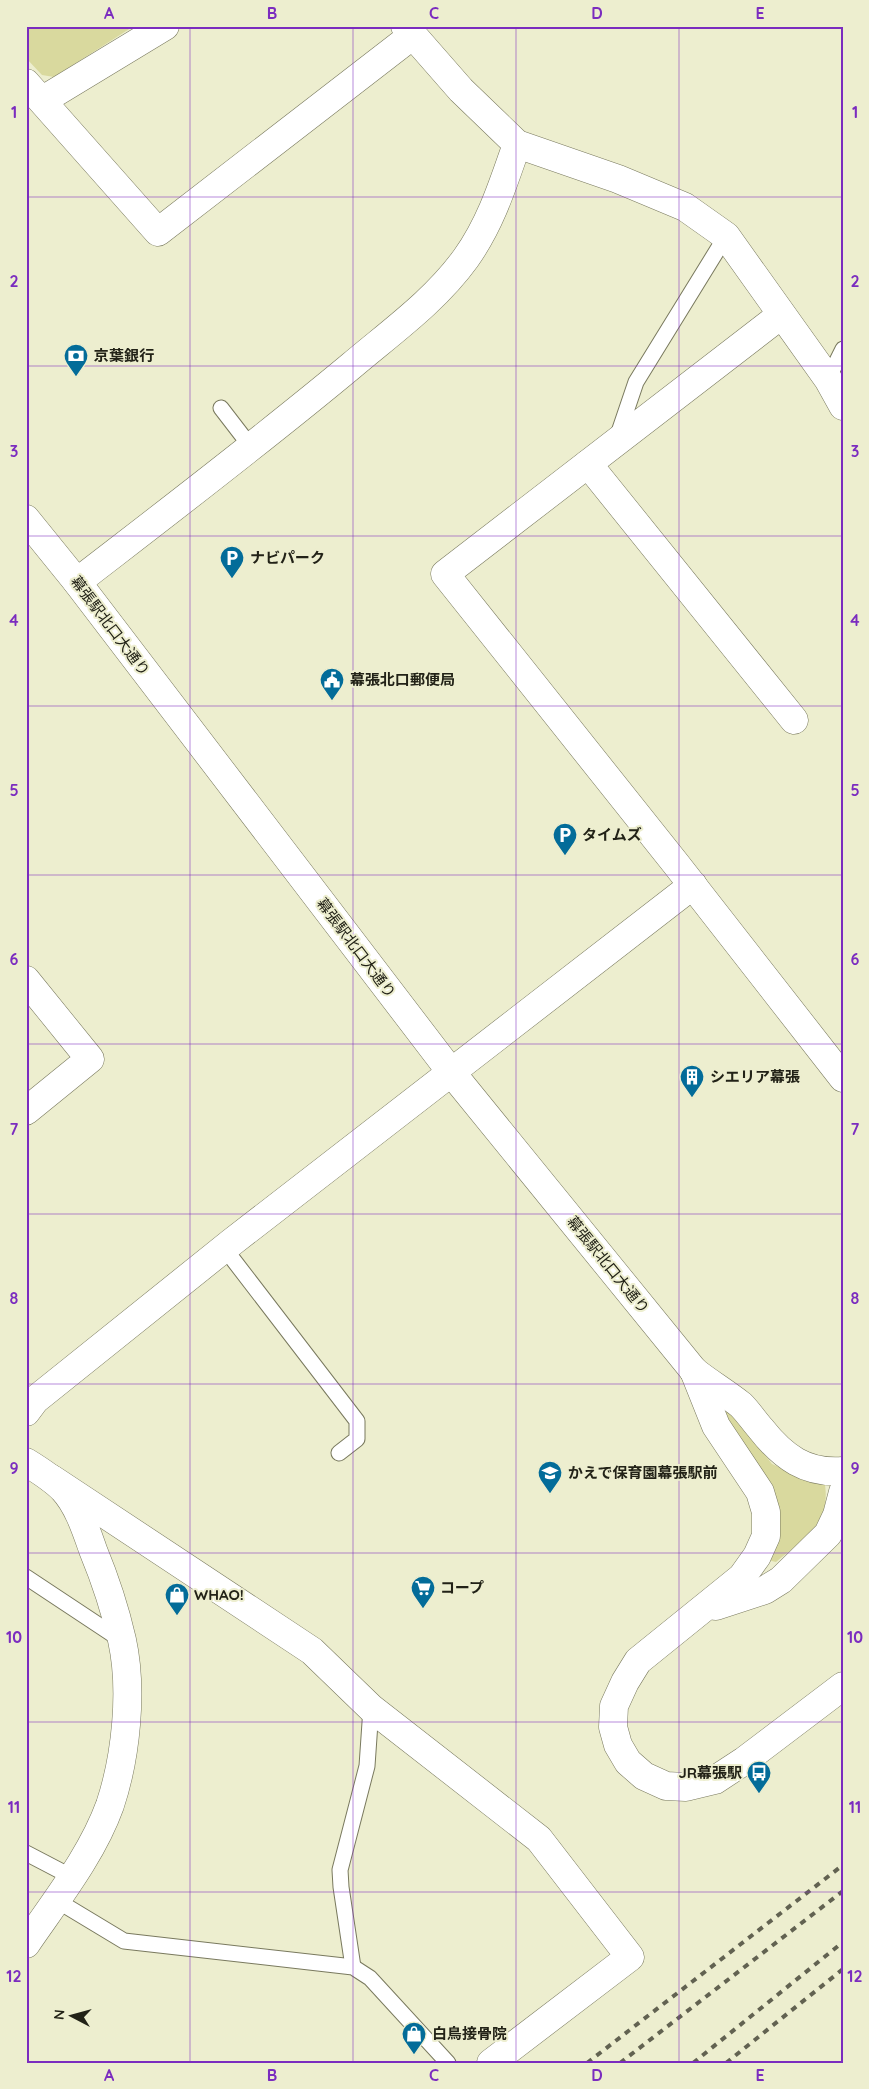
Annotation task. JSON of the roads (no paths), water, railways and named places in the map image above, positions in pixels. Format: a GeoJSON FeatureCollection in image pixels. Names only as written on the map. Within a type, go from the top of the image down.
{"type":"FeatureCollection","features":[{"type":"Feature","properties":{"kind":"street"},"geometry":{"type":"LineString","coordinates":[[165,26],[34,91],[158,232],[409,30],[461,90],[517,144],[618,179],[685,207],[726,236],[828,379],[843,406]]}},
{"type":"Feature","properties":{"kind":"street"},"geometry":{"type":"LineString","coordinates":[[77,582],[292,415],[444,286],[467,257],[486,224],[517,144]]}},
{"type":"Feature","properties":{"kind":"street"},"geometry":{"type":"LineString","coordinates":[[781,315],[445,574],[843,1078]]}},
{"type":"Feature","properties":{"kind":"street"},"geometry":{"type":"LineString","coordinates":[[588,464],[794,720]]}},
{"type":"Feature","properties":{"kind":"street","name":"幕張駅北口大通り"},"geometry":{"type":"LineString","coordinates":[[26,519],[77,582],[451,1072],[694,1371]]}},
{"type":"Feature","properties":{"kind":"street"},"geometry":{"type":"LineString","coordinates":[[26,1412],[35,1400],[225,1249],[692,885]]}},
{"type":"Feature","properties":{"kind":"street"},"geometry":{"type":"LineString","coordinates":[[26,980],[90,1059],[26,1111]]}},
{"type":"Feature","properties":{"kind":"street"},"geometry":{"type":"LineString","coordinates":[[694,1371],[742,1406],[774,1446],[789,1457],[809,1468],[829,1472],[843,1471]]}},
{"type":"Feature","properties":{"kind":"street"},"geometry":{"type":"LineString","coordinates":[[694,1371],[716,1426],[760,1492],[766,1512],[766,1536],[757,1556],[742,1577],[638,1661],[625,1682],[614,1706],[613,1727],[618,1745],[628,1762],[644,1776],[666,1786],[686,1787],[715,1780],[744,1761],[843,1686]]}},
{"type":"Feature","properties":{"kind":"street"},"geometry":{"type":"LineString","coordinates":[[26,1462],[312,1651],[371,1708],[539,1839],[630,1957],[491,2063]]}},
{"type":"Feature","properties":{"kind":"street"},"geometry":{"type":"LineString","coordinates":[[26,1944],[72,1877],[95,1837],[110,1805],[122,1756],[128,1700],[123,1641],[104,1577],[83,1524],[67,1494],[52,1479]]}},
{"type":"Feature","properties":{"kind":"street"},"geometry":{"type":"LineString","coordinates":[[698,1612],[765,1590],[781,1580],[828,1534],[837,1515],[843,1492]]}},
{"type":"Feature","properties":{"kind":"lane"},"geometry":{"type":"LineString","coordinates":[[616,442],[636,382],[726,236]]}},
{"type":"Feature","properties":{"kind":"lane"},"geometry":{"type":"LineString","coordinates":[[828,379],[843,349]]}},
{"type":"Feature","properties":{"kind":"lane"},"geometry":{"type":"LineString","coordinates":[[221,408],[251,447]]}},
{"type":"Feature","properties":{"kind":"lane"},"geometry":{"type":"LineString","coordinates":[[225,1249],[358,1421],[357,1439],[339,1453]]}},
{"type":"Feature","properties":{"kind":"lane"},"geometry":{"type":"LineString","coordinates":[[26,1577],[123,1641]]}},
{"type":"Feature","properties":{"kind":"lane"},"geometry":{"type":"LineString","coordinates":[[354,1967],[340,1870],[367,1766],[371,1708]]}},
{"type":"Feature","properties":{"kind":"lane"},"geometry":{"type":"LineString","coordinates":[[26,1853],[72,1877]]}},
{"type":"Feature","properties":{"kind":"lane"},"geometry":{"type":"LineString","coordinates":[[56,1900],[124,1941],[354,1967],[370,1978],[448,2063]]}},
{"type":"Feature","properties":{"kind":"railway"},"geometry":{"type":"LineString","coordinates":[[587,2063],[843,1865]]}},
{"type":"Feature","properties":{"kind":"railway"},"geometry":{"type":"LineString","coordinates":[[620,2063],[843,1891]]}},
{"type":"Feature","properties":{"kind":"railway"},"geometry":{"type":"LineString","coordinates":[[693,2063],[843,1942]]}},
{"type":"Feature","properties":{"kind":"railway"},"geometry":{"type":"LineString","coordinates":[[726,2063],[843,1969]]}},
{"type":"Feature","properties":{"kind":"place","name":"京葉銀行"},"geometry":{"type":"Point","coordinates":[76,377]}},
{"type":"Feature","properties":{"kind":"place","name":"ナビパーク"},"geometry":{"type":"Point","coordinates":[232,579]}},
{"type":"Feature","properties":{"kind":"place","name":"幕張北口郵便局"},"geometry":{"type":"Point","coordinates":[332,701]}},
{"type":"Feature","properties":{"kind":"place","name":"タイムズ"},"geometry":{"type":"Point","coordinates":[565,856]}},
{"type":"Feature","properties":{"kind":"place","name":"シエリア幕張"},"geometry":{"type":"Point","coordinates":[692,1098]}},
{"type":"Feature","properties":{"kind":"place","name":"かえで保育園幕張駅前"},"geometry":{"type":"Point","coordinates":[550,1494]}},
{"type":"Feature","properties":{"kind":"place","name":"コープ"},"geometry":{"type":"Point","coordinates":[423,1609]}},
{"type":"Feature","properties":{"kind":"place","name":"WHAO!"},"geometry":{"type":"Point","coordinates":[177,1616]}},
{"type":"Feature","properties":{"kind":"place","name":"JR幕張駅"},"geometry":{"type":"Point","coordinates":[759,1794]}},
{"type":"Feature","properties":{"kind":"place","name":"白鳥接骨院"},"geometry":{"type":"Point","coordinates":[414,2055]}}]}
